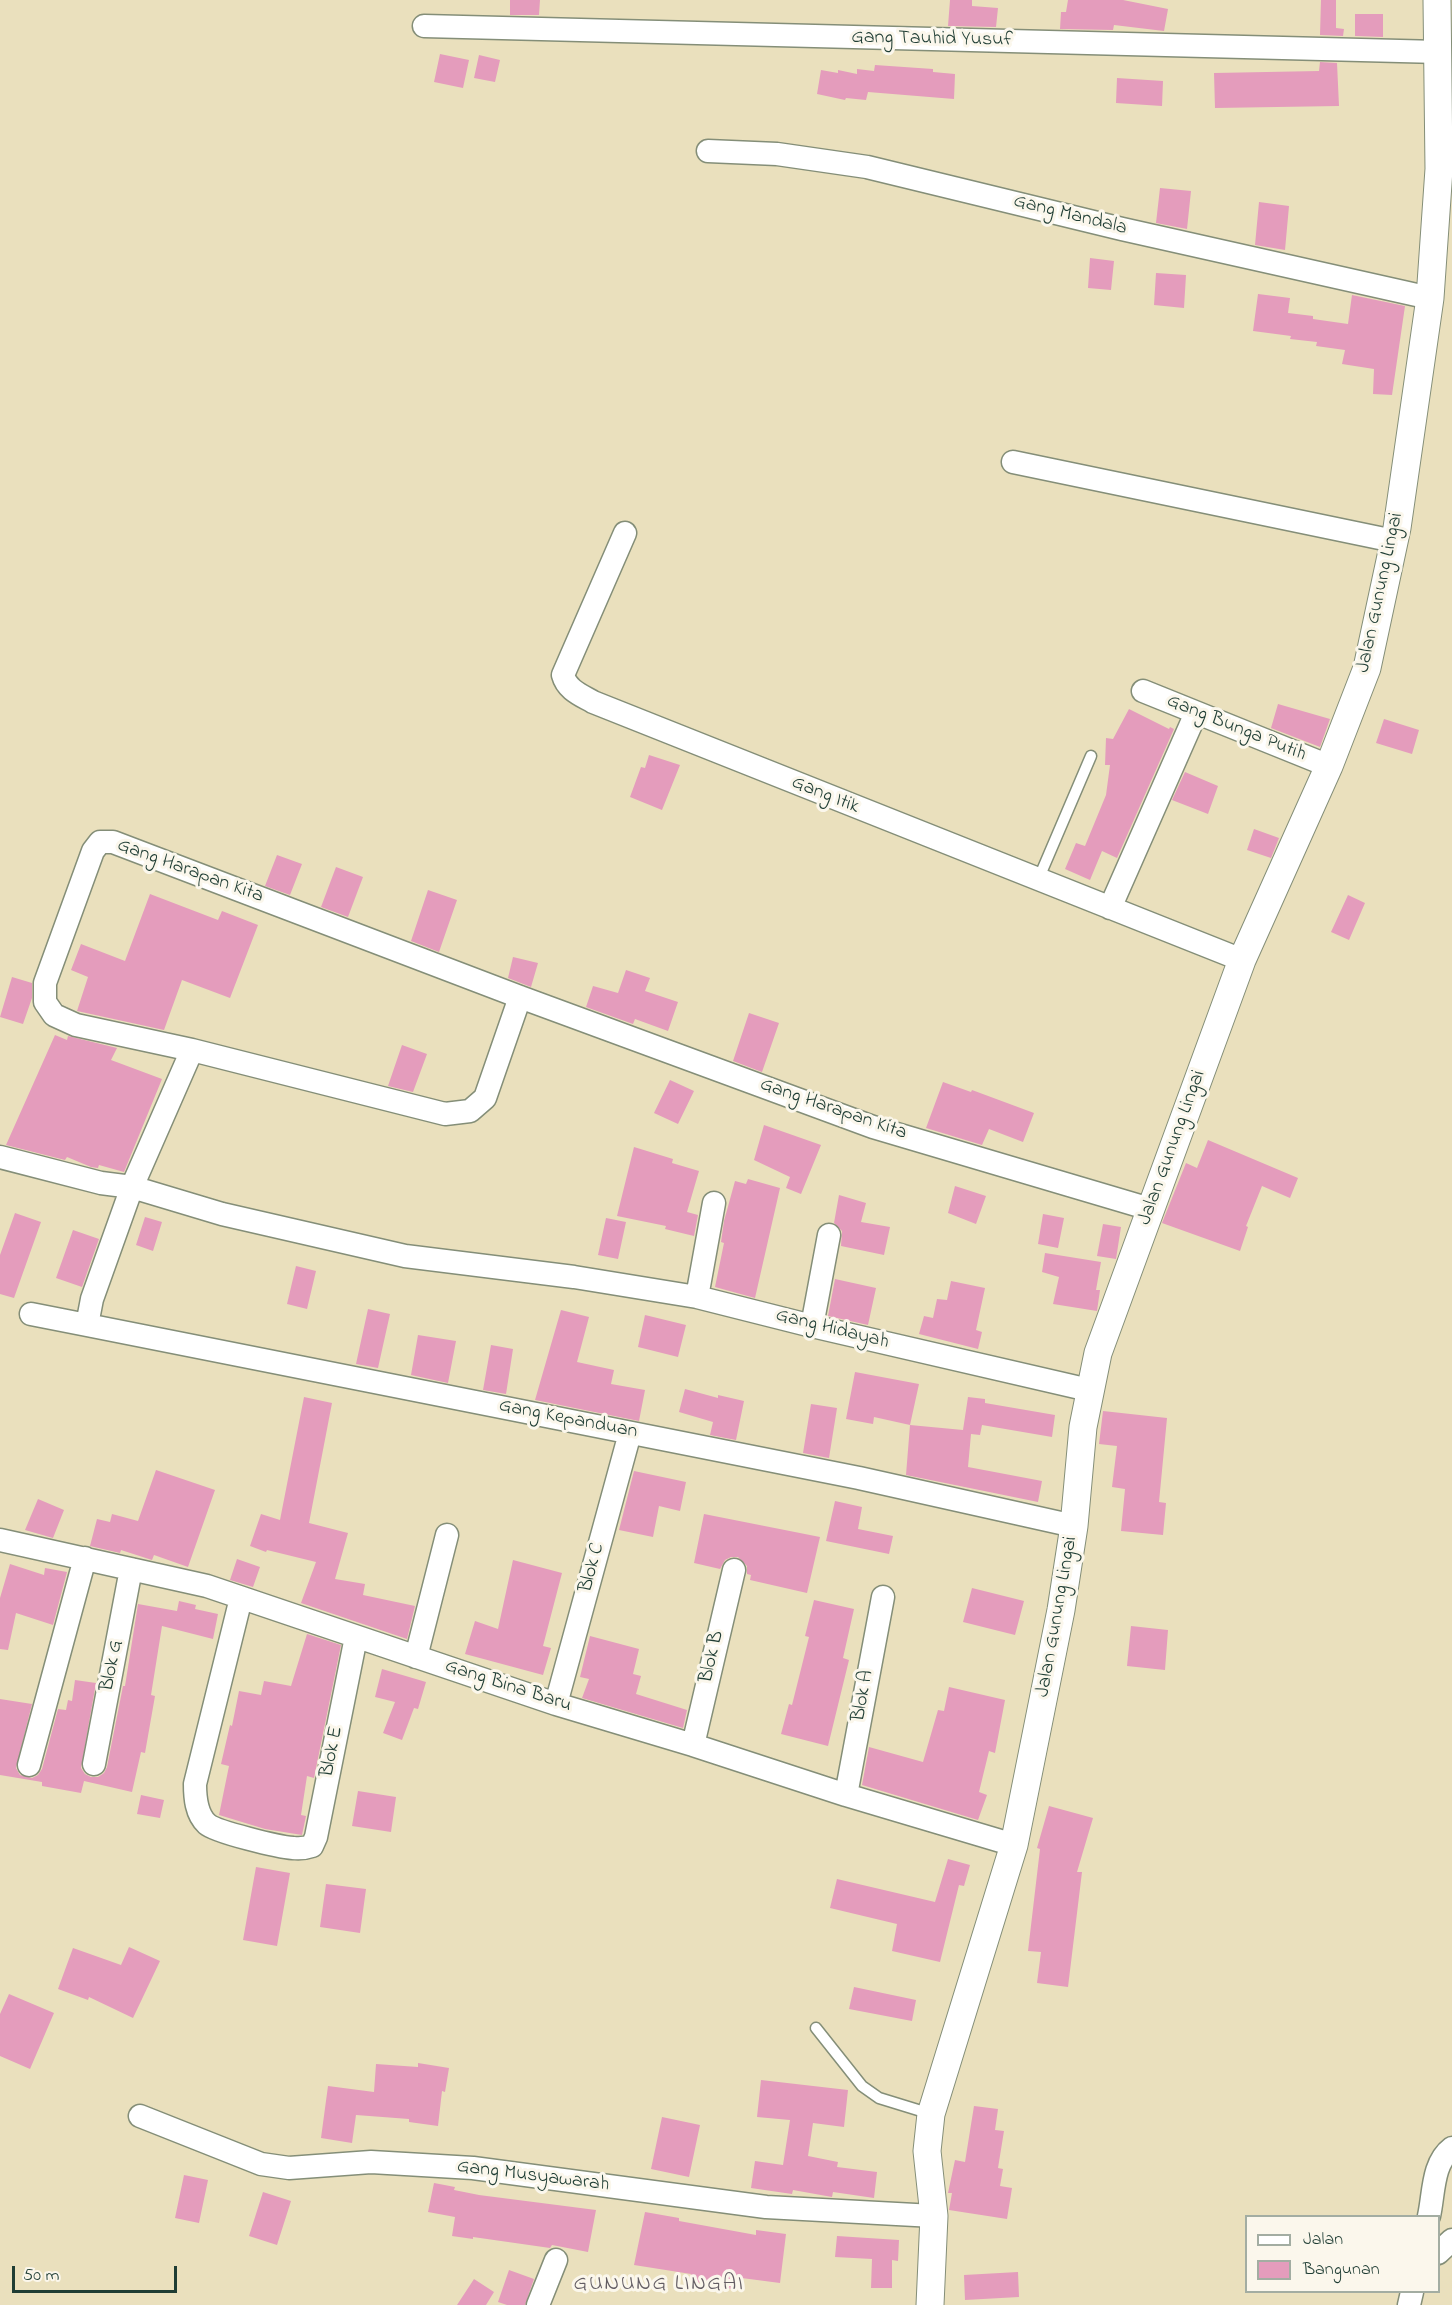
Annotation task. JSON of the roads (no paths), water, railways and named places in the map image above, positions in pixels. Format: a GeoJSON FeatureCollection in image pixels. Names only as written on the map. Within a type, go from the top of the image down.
{"type":"FeatureCollection","features":[{"type":"Feature","properties":{"kind":"street","name":"Jalan Gunung Lingai"},"geometry":{"type":"LineString","coordinates":[[930,2305],[934,2216],[927,2151],[931,2114],[1014,1845],[1061,1610],[1074,1526],[1089,1390],[1098,1353],[1242,960],[1329,766],[1367,668],[1394,541],[1430,298],[1445,170],[1437,0]]}},
{"type":"Feature","properties":{"kind":"street","name":"Gang Tauhid Yusuf"},"geometry":{"type":"LineString","coordinates":[[424,26],[1439,52]]}},
{"type":"Feature","properties":{"kind":"street","name":"Gang Mandala"},"geometry":{"type":"LineString","coordinates":[[708,151],[777,154],[867,167],[1122,229],[1430,298]]}},
{"type":"Feature","properties":{"kind":"street"},"geometry":{"type":"LineString","coordinates":[[1013,462],[1394,541]]}},
{"type":"Feature","properties":{"kind":"street","name":"Gang Itik"},"geometry":{"type":"LineString","coordinates":[[625,533],[563,675],[565,683],[574,691],[615,711],[1242,960]]}},
{"type":"Feature","properties":{"kind":"street","name":"Gang Bunga Putih"},"geometry":{"type":"LineString","coordinates":[[1143,691],[1329,766]]}},
{"type":"Feature","properties":{"kind":"street"},"geometry":{"type":"LineString","coordinates":[[1110,908],[1196,713]]}},
{"type":"Feature","properties":{"kind":"street","name":"Gang Harapan Kita"},"geometry":{"type":"LineString","coordinates":[[520,996],[485,1098],[470,1111],[446,1114],[192,1050],[76,1025],[54,1014],[45,1002],[45,983],[93,851],[100,842],[113,842],[873,1127],[1150,1209]]}},
{"type":"Feature","properties":{"kind":"street"},"geometry":{"type":"LineString","coordinates":[[87,1325],[92,1299],[132,1187],[192,1050]]}},
{"type":"Feature","properties":{"kind":"street","name":"Gang Hidayah"},"geometry":{"type":"LineString","coordinates":[[0,1157],[101,1183],[132,1187],[222,1214],[405,1256],[574,1277],[697,1297],[1089,1390]]}},
{"type":"Feature","properties":{"kind":"street"},"geometry":{"type":"LineString","coordinates":[[697,1297],[714,1203]]}},
{"type":"Feature","properties":{"kind":"street"},"geometry":{"type":"LineString","coordinates":[[812,1326],[829,1235]]}},
{"type":"Feature","properties":{"kind":"street","name":"Gang Kepanduan"},"geometry":{"type":"LineString","coordinates":[[31,1314],[859,1478],[1074,1526]]}},
{"type":"Feature","properties":{"kind":"street","name":"Blok C"},"geometry":{"type":"LineString","coordinates":[[556,1704],[630,1433]]}},
{"type":"Feature","properties":{"kind":"street"},"geometry":{"type":"LineString","coordinates":[[416,1657],[447,1535]]}},
{"type":"Feature","properties":{"kind":"street","name":"Gang Bina Baru"},"geometry":{"type":"LineString","coordinates":[[0,1540],[207,1586],[556,1704],[693,1744],[846,1795],[1014,1845]]}},
{"type":"Feature","properties":{"kind":"street"},"geometry":{"type":"LineString","coordinates":[[29,1765],[85,1558]]}},
{"type":"Feature","properties":{"kind":"street","name":"Blok G"},"geometry":{"type":"LineString","coordinates":[[94,1764],[131,1569]]}},
{"type":"Feature","properties":{"kind":"street","name":"Blok B"},"geometry":{"type":"LineString","coordinates":[[693,1744],[734,1570]]}},
{"type":"Feature","properties":{"kind":"street","name":"Blok A"},"geometry":{"type":"LineString","coordinates":[[846,1795],[883,1597]]}},
{"type":"Feature","properties":{"kind":"street","name":"Blok E"},"geometry":{"type":"LineString","coordinates":[[241,1598],[195,1784],[195,1797],[199,1812],[207,1824],[221,1831],[292,1848],[312,1846],[316,1837],[356,1637]]}},
{"type":"Feature","properties":{"kind":"street","name":"Gang Musyawarah"},"geometry":{"type":"LineString","coordinates":[[140,2116],[261,2164],[289,2168],[371,2162],[472,2168],[766,2207],[934,2216]]}},
{"type":"Feature","properties":{"kind":"street"},"geometry":{"type":"LineString","coordinates":[[1429,2215],[1435,2179],[1443,2155],[1452,2148]]}},
{"type":"Feature","properties":{"kind":"street"},"geometry":{"type":"LineString","coordinates":[[1440,2251],[1452,2240]]}},
{"type":"Feature","properties":{"kind":"street"},"geometry":{"type":"LineString","coordinates":[[538,2305],[556,2260]]}},
{"type":"Feature","properties":{"kind":"lane"},"geometry":{"type":"LineString","coordinates":[[1038,880],[1091,756]]}},
{"type":"Feature","properties":{"kind":"lane"},"geometry":{"type":"LineString","coordinates":[[816,2028],[862,2086],[886,2101],[931,2114]]}},
{"type":"Feature","properties":{"kind":"district","name":"GUNUNG LINGAI"},"geometry":{"type":"Point","coordinates":[659,2285]}}]}
